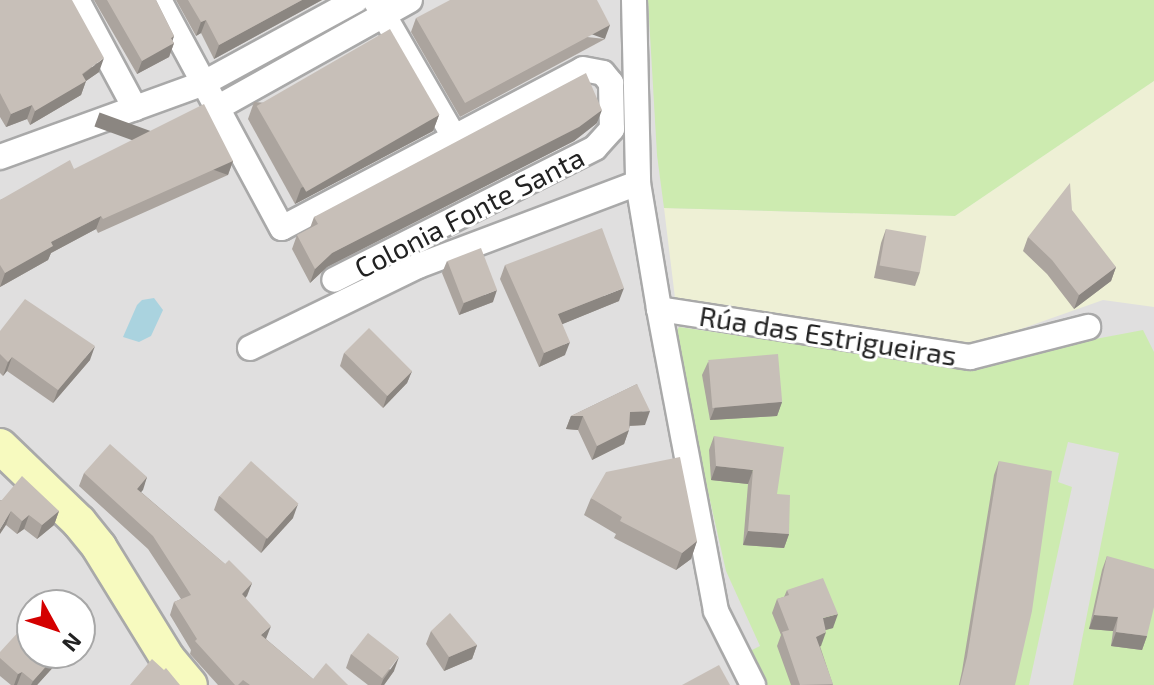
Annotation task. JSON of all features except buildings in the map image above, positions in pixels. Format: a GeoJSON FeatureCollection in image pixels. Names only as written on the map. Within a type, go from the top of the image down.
{"type":"FeatureCollection","features":[{"type":"Feature","properties":{"kind":"street"},"geometry":{"type":"LineString","coordinates":[[77,0],[135,108]]}},
{"type":"Feature","properties":{"kind":"street","name":"Colonia Fonte Santa"},"geometry":{"type":"LineString","coordinates":[[159,0],[282,228],[583,69],[603,73],[611,83],[612,129],[595,148],[334,280]]}},
{"type":"Feature","properties":{"kind":"street"},"geometry":{"type":"LineString","coordinates":[[0,157],[204,83],[356,0]]}},
{"type":"Feature","properties":{"kind":"street"},"geometry":{"type":"LineString","coordinates":[[217,108],[379,8],[410,0]]}},
{"type":"Feature","properties":{"kind":"street","name":"Rúa das Estrigueiras"},"geometry":{"type":"LineString","coordinates":[[634,0],[638,183],[659,309],[716,611],[753,685]]}},
{"type":"Feature","properties":{"kind":"street"},"geometry":{"type":"LineString","coordinates":[[379,8],[453,135]]}},
{"type":"Feature","properties":{"kind":"street"},"geometry":{"type":"LineString","coordinates":[[250,348],[418,266],[638,183]]}},
{"type":"Feature","properties":{"kind":"street","name":"Rúa das Estrigueiras"},"geometry":{"type":"LineString","coordinates":[[659,309],[970,357],[1088,327]]}},
{"type":"Feature","properties":{"kind":"street"},"geometry":{"type":"LineString","coordinates":[[0,446],[79,522],[99,547],[168,659],[190,685]]}},
{"type":"Feature","properties":{"kind":"shaded area"},"geometry":{"type":"Polygon","coordinates":[[[0,0],[846,0],[854,244],[1154,279],[1154,685],[0,685],[0,0]]]}},
{"type":"Feature","properties":{"kind":"green space"},"geometry":{"type":"Polygon","coordinates":[[[648,0],[1154,0],[1154,81],[955,216],[664,208],[657,155],[648,0]]]}},
{"type":"Feature","properties":{"kind":"green space"},"geometry":{"type":"Polygon","coordinates":[[[1154,81],[1154,307],[1103,300],[973,346],[675,298],[664,208],[955,216],[1154,81]]]}},
{"type":"Feature","properties":{"kind":"green space"},"geometry":{"type":"Polygon","coordinates":[[[679,327],[952,366],[1143,330],[1154,352],[1154,685],[1073,685],[1119,453],[1068,442],[1058,482],[1072,487],[1029,685],[753,685],[738,657],[760,646],[726,571],[673,337],[679,327]]]}},
{"type":"Feature","properties":{"kind":"water"},"geometry":{"type":"Polygon","coordinates":[[[154,298],[163,310],[151,336],[139,342],[123,337],[137,305],[142,300],[154,298]]]}}]}
